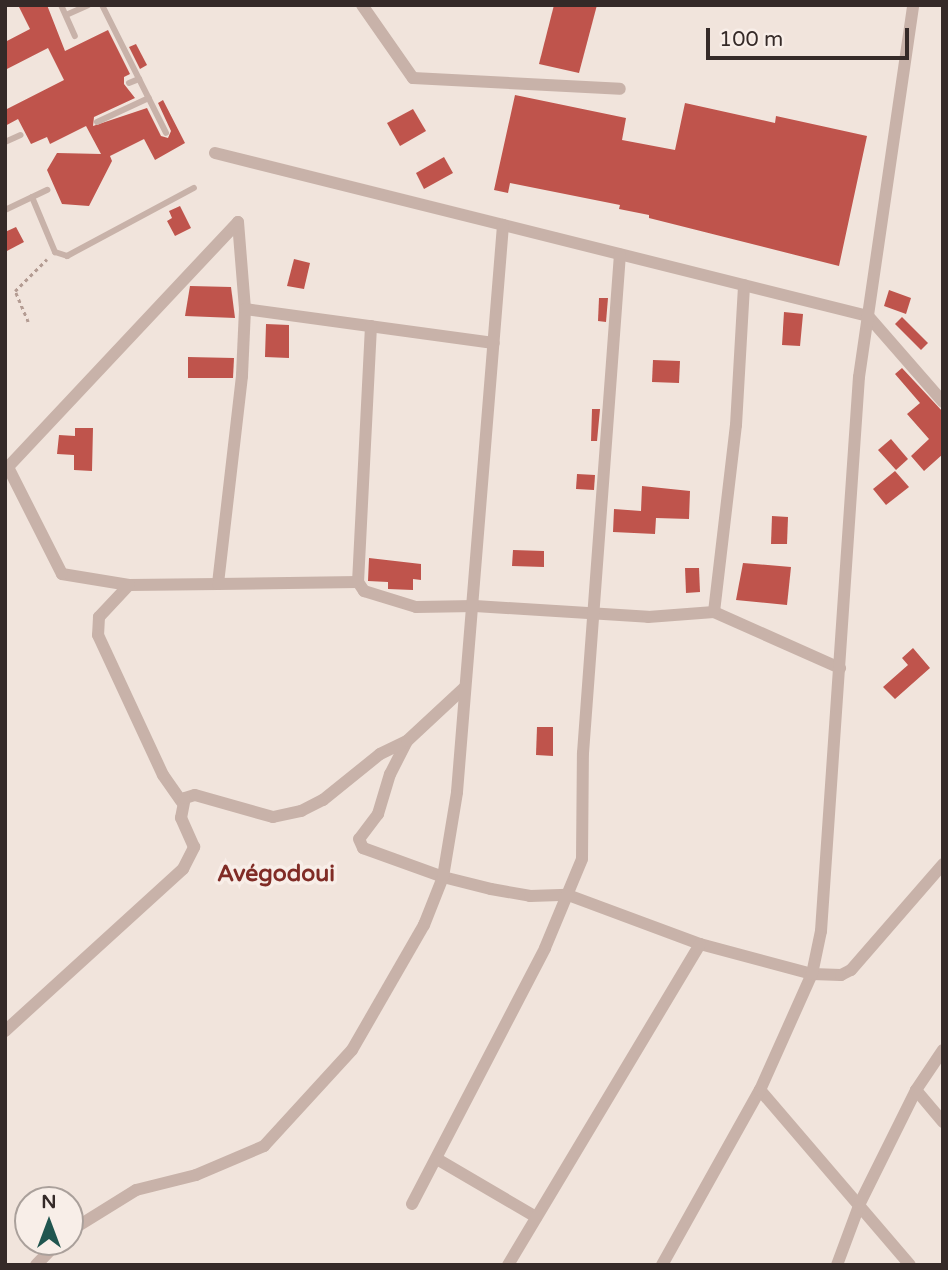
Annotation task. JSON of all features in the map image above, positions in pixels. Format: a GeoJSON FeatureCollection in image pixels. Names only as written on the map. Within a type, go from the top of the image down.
{"type":"FeatureCollection","features":[{"type":"Feature","properties":{"kind":"street"},"geometry":{"type":"LineString","coordinates":[[362,5],[413,78],[620,89]]}},
{"type":"Feature","properties":{"kind":"street"},"geometry":{"type":"LineString","coordinates":[[662,1265],[760,1090],[812,974],[821,931],[859,377],[913,5]]}},
{"type":"Feature","properties":{"kind":"street"},"geometry":{"type":"LineString","coordinates":[[215,153],[868,316],[943,402]]}},
{"type":"Feature","properties":{"kind":"street"},"geometry":{"type":"LineString","coordinates":[[218,584],[242,376],[245,309],[238,222],[8,467],[62,574],[129,584],[218,584],[358,582],[373,596],[416,607],[475,606],[648,617],[715,612],[840,668]]}},
{"type":"Feature","properties":{"kind":"street"},"geometry":{"type":"LineString","coordinates":[[84,1222],[136,1190],[196,1175],[264,1146],[352,1050],[424,925],[443,877],[457,792],[464,688],[475,606],[503,225]]}},
{"type":"Feature","properties":{"kind":"street"},"geometry":{"type":"LineString","coordinates":[[412,1204],[545,948],[582,859],[583,753],[620,254]]}},
{"type":"Feature","properties":{"kind":"street"},"geometry":{"type":"LineString","coordinates":[[715,612],[736,425],[744,285]]}},
{"type":"Feature","properties":{"kind":"street"},"geometry":{"type":"LineString","coordinates":[[245,309],[494,343]]}},
{"type":"Feature","properties":{"kind":"street"},"geometry":{"type":"LineString","coordinates":[[358,582],[371,326]]}},
{"type":"Feature","properties":{"kind":"street"},"geometry":{"type":"LineString","coordinates":[[5,1031],[183,869],[194,847],[181,818],[181,801],[156,762],[98,635],[100,617],[129,584]]}},
{"type":"Feature","properties":{"kind":"street"},"geometry":{"type":"LineString","coordinates":[[181,801],[195,796],[248,812],[286,817],[323,800],[380,754],[407,741],[464,688]]}},
{"type":"Feature","properties":{"kind":"street"},"geometry":{"type":"LineString","coordinates":[[407,741],[390,774],[378,814],[358,843],[443,877],[530,895],[568,895],[700,944],[812,974],[841,975],[851,970],[943,864]]}},
{"type":"Feature","properties":{"kind":"street"},"geometry":{"type":"LineString","coordinates":[[508,1265],[700,944]]}},
{"type":"Feature","properties":{"kind":"street"},"geometry":{"type":"LineString","coordinates":[[837,1265],[860,1203],[916,1090],[943,1050]]}},
{"type":"Feature","properties":{"kind":"street"},"geometry":{"type":"LineString","coordinates":[[760,1090],[860,1203],[910,1265]]}},
{"type":"Feature","properties":{"kind":"street"},"geometry":{"type":"LineString","coordinates":[[916,1090],[943,1122]]}},
{"type":"Feature","properties":{"kind":"street"},"geometry":{"type":"LineString","coordinates":[[437,1159],[536,1217]]}},
{"type":"Feature","properties":{"kind":"lane"},"geometry":{"type":"LineString","coordinates":[[61,5],[75,36]]}},
{"type":"Feature","properties":{"kind":"lane"},"geometry":{"type":"LineString","coordinates":[[66,15],[88,5]]}},
{"type":"Feature","properties":{"kind":"lane"},"geometry":{"type":"LineString","coordinates":[[102,5],[166,133]]}},
{"type":"Feature","properties":{"kind":"lane"},"geometry":{"type":"LineString","coordinates":[[129,83],[139,79]]}},
{"type":"Feature","properties":{"kind":"lane"},"geometry":{"type":"LineString","coordinates":[[97,122],[149,99]]}},
{"type":"Feature","properties":{"kind":"lane"},"geometry":{"type":"LineString","coordinates":[[5,142],[21,135]]}},
{"type":"Feature","properties":{"kind":"lane"},"geometry":{"type":"LineString","coordinates":[[32,197],[55,252],[67,256],[194,188]]}},
{"type":"Feature","properties":{"kind":"lane"},"geometry":{"type":"LineString","coordinates":[[5,210],[47,190]]}},
{"type":"Feature","properties":{"kind":"path"},"geometry":{"type":"LineString","coordinates":[[28,323],[15,291],[55,252]]}},
{"type":"Feature","properties":{"kind":"building"},"geometry":{"type":"Polygon","coordinates":[[[18,5],[47,5],[65,51],[108,30],[130,74],[124,77],[124,84],[135,98],[94,117],[93,126],[147,108],[161,136],[168,138],[171,131],[158,103],[163,100],[185,143],[155,160],[144,139],[110,156],[112,161],[89,206],[62,204],[47,170],[57,153],[101,154],[86,126],[50,144],[47,137],[31,144],[18,119],[5,126],[5,110],[64,80],[48,48],[5,70],[5,42],[30,29],[18,5]]]}},
{"type":"Feature","properties":{"kind":"building"},"geometry":{"type":"Polygon","coordinates":[[[554,5],[597,5],[579,73],[539,64],[554,5]]]}},
{"type":"Feature","properties":{"kind":"building"},"geometry":{"type":"Polygon","coordinates":[[[136,44],[147,65],[140,69],[129,47],[136,44]]]}},
{"type":"Feature","properties":{"kind":"building"},"geometry":{"type":"Polygon","coordinates":[[[515,95],[626,118],[622,140],[675,150],[685,103],[775,123],[776,116],[867,136],[839,266],[649,218],[649,215],[619,209],[620,205],[510,183],[508,193],[494,190],[515,95]]]}},
{"type":"Feature","properties":{"kind":"building"},"geometry":{"type":"Polygon","coordinates":[[[413,109],[426,131],[400,146],[387,123],[413,109]]]}},
{"type":"Feature","properties":{"kind":"building"},"geometry":{"type":"Polygon","coordinates":[[[444,157],[453,173],[424,189],[416,173],[444,157]]]}},
{"type":"Feature","properties":{"kind":"building"},"geometry":{"type":"Polygon","coordinates":[[[180,206],[191,228],[175,236],[167,221],[172,218],[169,211],[180,206]]]}},
{"type":"Feature","properties":{"kind":"building"},"geometry":{"type":"Polygon","coordinates":[[[16,227],[24,242],[5,252],[5,232],[16,227]]]}},
{"type":"Feature","properties":{"kind":"building"},"geometry":{"type":"Polygon","coordinates":[[[294,259],[310,263],[304,289],[287,286],[294,259]]]}},
{"type":"Feature","properties":{"kind":"building"},"geometry":{"type":"Polygon","coordinates":[[[190,286],[231,287],[235,318],[185,316],[190,286]]]}},
{"type":"Feature","properties":{"kind":"building"},"geometry":{"type":"Polygon","coordinates":[[[889,290],[911,298],[906,314],[884,306],[889,290]]]}},
{"type":"Feature","properties":{"kind":"building"},"geometry":{"type":"Polygon","coordinates":[[[599,298],[608,298],[606,322],[598,321],[599,298]]]}},
{"type":"Feature","properties":{"kind":"building"},"geometry":{"type":"Polygon","coordinates":[[[784,312],[803,314],[800,346],[782,345],[784,312]]]}},
{"type":"Feature","properties":{"kind":"building"},"geometry":{"type":"Polygon","coordinates":[[[902,317],[928,343],[921,350],[895,324],[902,317]]]}},
{"type":"Feature","properties":{"kind":"building"},"geometry":{"type":"Polygon","coordinates":[[[266,324],[289,325],[289,358],[265,357],[266,324]]]}},
{"type":"Feature","properties":{"kind":"building"},"geometry":{"type":"Polygon","coordinates":[[[188,357],[234,358],[233,378],[188,378],[188,357]]]}},
{"type":"Feature","properties":{"kind":"building"},"geometry":{"type":"Polygon","coordinates":[[[653,360],[680,361],[679,383],[652,382],[653,360]]]}},
{"type":"Feature","properties":{"kind":"building"},"geometry":{"type":"Polygon","coordinates":[[[902,368],[943,412],[943,454],[924,471],[911,456],[929,439],[907,414],[920,403],[895,374],[902,368]]]}},
{"type":"Feature","properties":{"kind":"building"},"geometry":{"type":"Polygon","coordinates":[[[592,409],[600,409],[597,441],[591,441],[592,409]]]}},
{"type":"Feature","properties":{"kind":"building"},"geometry":{"type":"Polygon","coordinates":[[[75,428],[93,428],[92,471],[74,470],[74,455],[57,454],[59,435],[75,436],[75,428]]]}},
{"type":"Feature","properties":{"kind":"building"},"geometry":{"type":"Polygon","coordinates":[[[891,439],[908,459],[896,470],[878,450],[891,439]]]}},
{"type":"Feature","properties":{"kind":"building"},"geometry":{"type":"Polygon","coordinates":[[[895,471],[909,487],[886,505],[873,489],[895,471]]]}},
{"type":"Feature","properties":{"kind":"building"},"geometry":{"type":"Polygon","coordinates":[[[577,474],[595,475],[594,490],[576,489],[577,474]]]}},
{"type":"Feature","properties":{"kind":"building"},"geometry":{"type":"Polygon","coordinates":[[[642,486],[690,491],[689,519],[656,518],[655,534],[613,532],[614,509],[641,511],[642,486]]]}},
{"type":"Feature","properties":{"kind":"building"},"geometry":{"type":"Polygon","coordinates":[[[772,516],[788,517],[787,544],[771,544],[772,516]]]}},
{"type":"Feature","properties":{"kind":"building"},"geometry":{"type":"Polygon","coordinates":[[[513,550],[544,551],[544,567],[512,566],[513,550]]]}},
{"type":"Feature","properties":{"kind":"building"},"geometry":{"type":"Polygon","coordinates":[[[369,558],[421,564],[421,580],[413,579],[413,590],[388,589],[388,582],[368,581],[369,558]]]}},
{"type":"Feature","properties":{"kind":"building"},"geometry":{"type":"Polygon","coordinates":[[[743,563],[791,567],[787,605],[736,600],[743,563]]]}},
{"type":"Feature","properties":{"kind":"building"},"geometry":{"type":"Polygon","coordinates":[[[685,568],[699,568],[700,592],[686,593],[685,568]]]}},
{"type":"Feature","properties":{"kind":"building"},"geometry":{"type":"Polygon","coordinates":[[[913,648],[930,668],[895,699],[883,687],[908,665],[902,658],[913,648]]]}},
{"type":"Feature","properties":{"kind":"building"},"geometry":{"type":"Polygon","coordinates":[[[537,727],[553,727],[553,756],[536,755],[537,727]]]}},
{"type":"Feature","properties":{"kind":"district","name":"Avégodoui"},"geometry":{"type":"Point","coordinates":[276,874]}}]}
